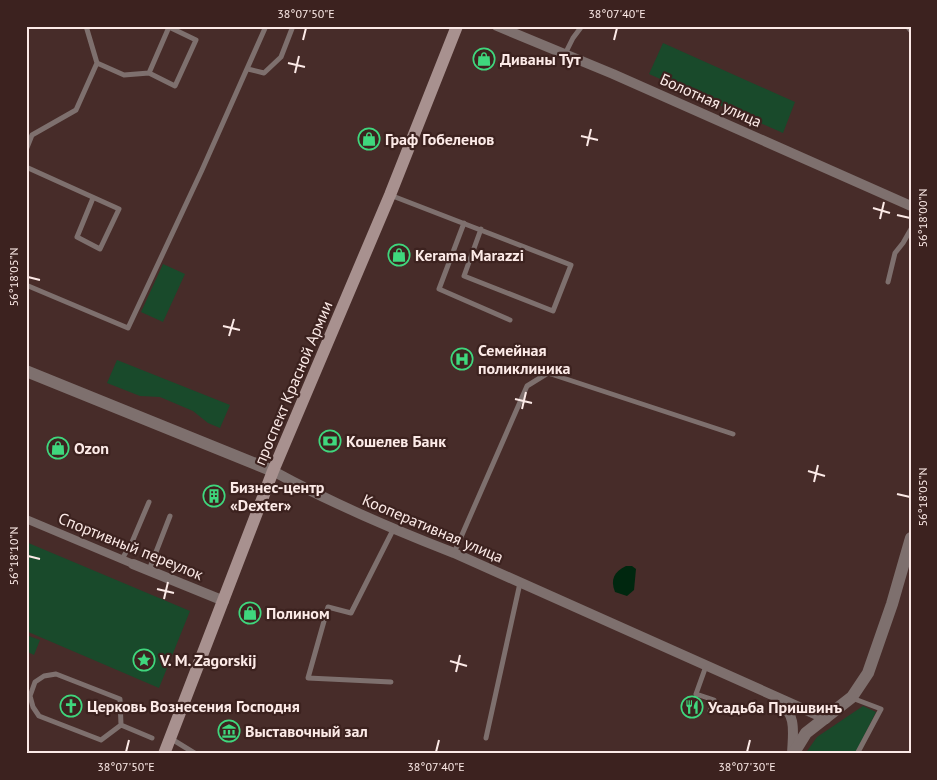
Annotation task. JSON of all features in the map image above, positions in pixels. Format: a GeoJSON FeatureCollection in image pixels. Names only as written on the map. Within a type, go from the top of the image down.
{"type":"FeatureCollection","features":[{"type":"Feature","properties":{"kind":"main road","name":"проспект Красной Армии"},"geometry":{"type":"LineString","coordinates":[[164,754],[274,471],[390,195],[456,26]]}},
{"type":"Feature","properties":{"kind":"street","name":"Болотная улица"},"geometry":{"type":"LineString","coordinates":[[497,26],[613,74],[911,206]]}},
{"type":"Feature","properties":{"kind":"street","name":"Кооперативная улица"},"geometry":{"type":"LineString","coordinates":[[26,370],[274,471],[393,530],[454,553],[826,719]]}},
{"type":"Feature","properties":{"kind":"street","name":"Спортивный переулок"},"geometry":{"type":"LineString","coordinates":[[26,519],[224,600]]}},
{"type":"Feature","properties":{"kind":"street"},"geometry":{"type":"LineString","coordinates":[[793,754],[806,733],[852,698],[868,673],[892,604],[911,538]]}},
{"type":"Feature","properties":{"kind":"street"},"geometry":{"type":"LineString","coordinates":[[774,695],[790,711],[794,726],[793,754]]}},
{"type":"Feature","properties":{"kind":"lane"},"geometry":{"type":"LineString","coordinates":[[26,150],[32,135],[76,110],[97,63],[86,26]]}},
{"type":"Feature","properties":{"kind":"lane"},"geometry":{"type":"LineString","coordinates":[[26,285],[128,328],[266,26]]}},
{"type":"Feature","properties":{"kind":"lane"},"geometry":{"type":"LineString","coordinates":[[248,69],[264,72],[281,57],[293,26]]}},
{"type":"Feature","properties":{"kind":"lane"},"geometry":{"type":"LineString","coordinates":[[565,55],[573,38],[582,26]]}},
{"type":"Feature","properties":{"kind":"lane"},"geometry":{"type":"LineString","coordinates":[[907,26],[911,31]]}},
{"type":"Feature","properties":{"kind":"lane"},"geometry":{"type":"LineString","coordinates":[[97,63],[124,75],[149,73],[175,86],[196,40],[169,27],[149,73]]}},
{"type":"Feature","properties":{"kind":"lane"},"geometry":{"type":"LineString","coordinates":[[26,167],[94,198],[118,209],[100,249],[77,237],[94,198]]}},
{"type":"Feature","properties":{"kind":"lane"},"geometry":{"type":"LineString","coordinates":[[390,195],[482,229],[571,265],[553,311],[464,276],[482,229]]}},
{"type":"Feature","properties":{"kind":"lane"},"geometry":{"type":"LineString","coordinates":[[464,223],[439,289],[510,320]]}},
{"type":"Feature","properties":{"kind":"lane"},"geometry":{"type":"LineString","coordinates":[[888,282],[895,253],[903,244],[911,229]]}},
{"type":"Feature","properties":{"kind":"lane"},"geometry":{"type":"LineString","coordinates":[[454,553],[527,386],[548,373],[733,434]]}},
{"type":"Feature","properties":{"kind":"lane"},"geometry":{"type":"LineString","coordinates":[[122,559],[132,542],[149,502]]}},
{"type":"Feature","properties":{"kind":"lane"},"geometry":{"type":"LineString","coordinates":[[149,570],[170,516]]}},
{"type":"Feature","properties":{"kind":"lane"},"geometry":{"type":"LineString","coordinates":[[391,682],[308,678],[328,607],[352,613],[393,530]]}},
{"type":"Feature","properties":{"kind":"lane"},"geometry":{"type":"LineString","coordinates":[[486,738],[520,583]]}},
{"type":"Feature","properties":{"kind":"lane"},"geometry":{"type":"LineString","coordinates":[[706,666],[696,694],[714,700],[710,711]]}},
{"type":"Feature","properties":{"kind":"lane"},"geometry":{"type":"LineString","coordinates":[[56,674],[120,700],[121,725],[102,740],[39,716],[33,707],[30,696],[35,682],[44,676],[56,674]]}},
{"type":"Feature","properties":{"kind":"lane"},"geometry":{"type":"LineString","coordinates":[[852,698],[881,709],[858,754]]}},
{"type":"Feature","properties":{"kind":"lane"},"geometry":{"type":"LineString","coordinates":[[121,725],[152,738]]}},
{"type":"Feature","properties":{"kind":"lane"},"geometry":{"type":"LineString","coordinates":[[169,738],[196,754]]}},
{"type":"Feature","properties":{"kind":"shaded area"},"geometry":{"type":"Polygon","coordinates":[[[663,43],[795,102],[783,133],[649,74],[663,43]]]}},
{"type":"Feature","properties":{"kind":"shaded area"},"geometry":{"type":"Polygon","coordinates":[[[163,264],[185,274],[163,322],[141,312],[163,264]]]}},
{"type":"Feature","properties":{"kind":"shaded area"},"geometry":{"type":"Polygon","coordinates":[[[117,360],[230,405],[220,428],[208,423],[193,411],[160,397],[140,396],[107,383],[117,360]]]}},
{"type":"Feature","properties":{"kind":"shaded area"},"geometry":{"type":"Polygon","coordinates":[[[26,542],[190,611],[159,688],[26,631],[26,542]]]}},
{"type":"Feature","properties":{"kind":"shaded area"},"geometry":{"type":"Polygon","coordinates":[[[626,566],[632,566],[636,569],[634,590],[627,596],[615,592],[613,583],[616,573],[626,566]]]}},
{"type":"Feature","properties":{"kind":"shaded area"},"geometry":{"type":"Polygon","coordinates":[[[26,635],[40,640],[34,655],[26,651],[26,635]]]}},
{"type":"Feature","properties":{"kind":"shaded area"},"geometry":{"type":"Polygon","coordinates":[[[863,706],[876,712],[855,754],[805,754],[817,737],[863,706]]]}},
{"type":"Feature","properties":{"kind":"place","name":"Диваны Тут"},"geometry":{"type":"Point","coordinates":[484,59]}},
{"type":"Feature","properties":{"kind":"place","name":"Граф Гобеленов"},"geometry":{"type":"Point","coordinates":[369,139]}},
{"type":"Feature","properties":{"kind":"place","name":"Kerama Marazzi"},"geometry":{"type":"Point","coordinates":[399,255]}},
{"type":"Feature","properties":{"kind":"place","name":"Семейная поликлиника"},"geometry":{"type":"Point","coordinates":[462,359]}},
{"type":"Feature","properties":{"kind":"place","name":"Кошелев Банк"},"geometry":{"type":"Point","coordinates":[330,441]}},
{"type":"Feature","properties":{"kind":"place","name":"Ozon"},"geometry":{"type":"Point","coordinates":[58,448]}},
{"type":"Feature","properties":{"kind":"place","name":"Бизнес-центр «Dexter»"},"geometry":{"type":"Point","coordinates":[214,496]}},
{"type":"Feature","properties":{"kind":"place","name":"Полином"},"geometry":{"type":"Point","coordinates":[250,613]}},
{"type":"Feature","properties":{"kind":"place","name":"V. M. Zagorskij"},"geometry":{"type":"Point","coordinates":[144,660]}},
{"type":"Feature","properties":{"kind":"place","name":"Церковь Вознесения Господня"},"geometry":{"type":"Point","coordinates":[71,706]}},
{"type":"Feature","properties":{"kind":"place","name":"Усадьба Пришвинъ"},"geometry":{"type":"Point","coordinates":[692,707]}},
{"type":"Feature","properties":{"kind":"place","name":"Выставочный зал"},"geometry":{"type":"Point","coordinates":[229,731]}}]}
